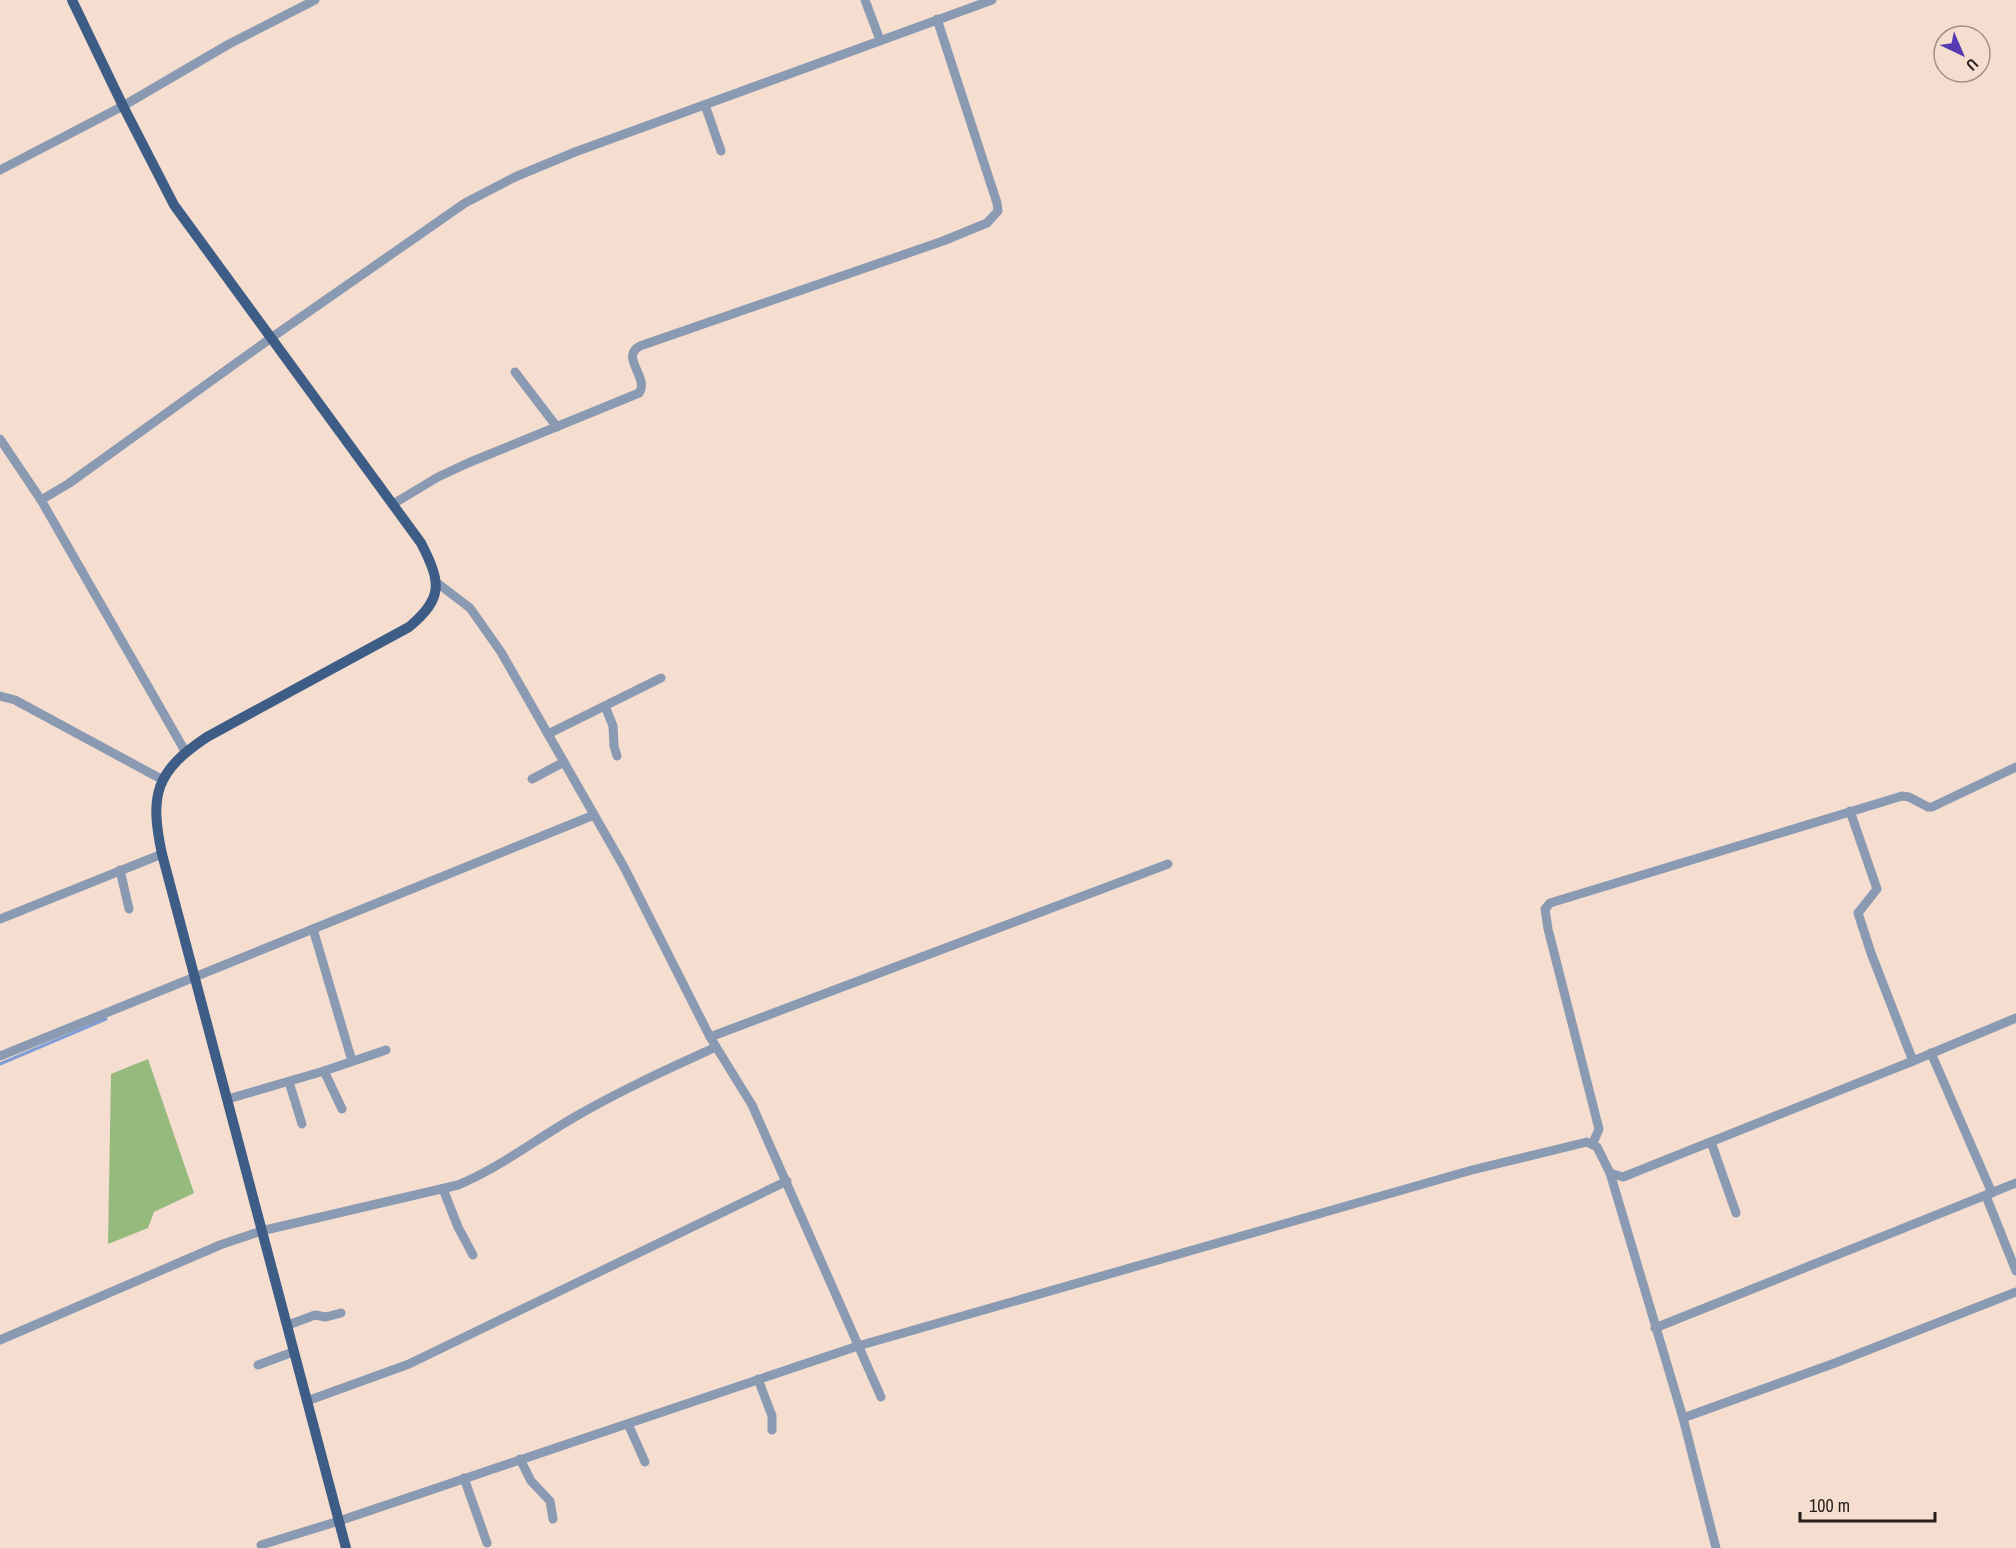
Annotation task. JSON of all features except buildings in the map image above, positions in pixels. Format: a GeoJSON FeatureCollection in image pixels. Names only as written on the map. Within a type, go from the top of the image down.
{"type":"FeatureCollection","features":[{"type":"Feature","properties":{"kind":"main road"},"geometry":{"type":"LineString","coordinates":[[72,0],[174,205],[421,543],[429,558],[436,582],[430,607],[409,627],[207,737],[185,752],[169,769],[156,800],[157,832],[162,854],[346,1548]]}},
{"type":"Feature","properties":{"kind":"street"},"geometry":{"type":"LineString","coordinates":[[0,170],[123,106],[229,44],[315,0]]}},
{"type":"Feature","properties":{"kind":"street"},"geometry":{"type":"LineString","coordinates":[[865,0],[880,40]]}},
{"type":"Feature","properties":{"kind":"street"},"geometry":{"type":"LineString","coordinates":[[41,500],[68,484],[271,338],[465,203],[499,184],[575,152],[992,0]]}},
{"type":"Feature","properties":{"kind":"street"},"geometry":{"type":"LineString","coordinates":[[393,504],[438,477],[468,463],[639,393],[643,388],[632,353],[640,346],[858,272],[943,241],[992,220],[998,211],[997,203],[937,19]]}},
{"type":"Feature","properties":{"kind":"street"},"geometry":{"type":"LineString","coordinates":[[705,105],[721,151]]}},
{"type":"Feature","properties":{"kind":"street"},"geometry":{"type":"LineString","coordinates":[[515,372],[557,427]]}},
{"type":"Feature","properties":{"kind":"street"},"geometry":{"type":"LineString","coordinates":[[0,439],[41,500],[185,752]]}},
{"type":"Feature","properties":{"kind":"street"},"geometry":{"type":"LineString","coordinates":[[436,582],[470,608],[483,623],[629,877],[710,1037],[752,1104],[881,1397]]}},
{"type":"Feature","properties":{"kind":"street"},"geometry":{"type":"LineString","coordinates":[[548,734],[661,678]]}},
{"type":"Feature","properties":{"kind":"street"},"geometry":{"type":"LineString","coordinates":[[0,696],[15,700],[163,780]]}},
{"type":"Feature","properties":{"kind":"street"},"geometry":{"type":"LineString","coordinates":[[605,706],[613,726],[617,756]]}},
{"type":"Feature","properties":{"kind":"street"},"geometry":{"type":"LineString","coordinates":[[532,779],[564,762]]}},
{"type":"Feature","properties":{"kind":"street"},"geometry":{"type":"LineString","coordinates":[[1593,1143],[1599,1129],[1548,929],[1546,907],[1550,903],[1902,796],[1932,807],[2016,767]]}},
{"type":"Feature","properties":{"kind":"street"},"geometry":{"type":"LineString","coordinates":[[1850,811],[1877,889],[1858,913],[1912,1062]]}},
{"type":"Feature","properties":{"kind":"street"},"geometry":{"type":"LineString","coordinates":[[0,1056],[594,814]]}},
{"type":"Feature","properties":{"kind":"street"},"geometry":{"type":"LineString","coordinates":[[0,918],[162,854]]}},
{"type":"Feature","properties":{"kind":"street"},"geometry":{"type":"LineString","coordinates":[[710,1037],[1168,864]]}},
{"type":"Feature","properties":{"kind":"street"},"geometry":{"type":"LineString","coordinates":[[120,870],[129,909]]}},
{"type":"Feature","properties":{"kind":"street"},"geometry":{"type":"LineString","coordinates":[[313,929],[352,1061]]}},
{"type":"Feature","properties":{"kind":"street"},"geometry":{"type":"LineString","coordinates":[[1610,1173],[1623,1177],[2016,1018]]}},
{"type":"Feature","properties":{"kind":"street"},"geometry":{"type":"LineString","coordinates":[[0,1340],[220,1245],[261,1231],[443,1189],[478,1177],[573,1118],[657,1073],[716,1047]]}},
{"type":"Feature","properties":{"kind":"street"},"geometry":{"type":"LineString","coordinates":[[228,1100],[386,1050]]}},
{"type":"Feature","properties":{"kind":"street"},"geometry":{"type":"LineString","coordinates":[[1931,1053],[1989,1194],[2016,1271]]}},
{"type":"Feature","properties":{"kind":"street"},"geometry":{"type":"LineString","coordinates":[[324,1071],[342,1109]]}},
{"type":"Feature","properties":{"kind":"street"},"geometry":{"type":"LineString","coordinates":[[289,1082],[302,1124]]}},
{"type":"Feature","properties":{"kind":"street"},"geometry":{"type":"LineString","coordinates":[[261,1545],[339,1521],[858,1346],[1472,1170],[1581,1142],[1593,1143]]}},
{"type":"Feature","properties":{"kind":"street"},"geometry":{"type":"LineString","coordinates":[[1711,1142],[1737,1213]]}},
{"type":"Feature","properties":{"kind":"street"},"geometry":{"type":"LineString","coordinates":[[1593,1143],[1610,1173],[1683,1418],[1716,1548]]}},
{"type":"Feature","properties":{"kind":"street"},"geometry":{"type":"LineString","coordinates":[[307,1401],[409,1364],[787,1180]]}},
{"type":"Feature","properties":{"kind":"street"},"geometry":{"type":"LineString","coordinates":[[1655,1328],[2016,1183]]}},
{"type":"Feature","properties":{"kind":"street"},"geometry":{"type":"LineString","coordinates":[[443,1189],[458,1227],[473,1255]]}},
{"type":"Feature","properties":{"kind":"street"},"geometry":{"type":"LineString","coordinates":[[1683,1418],[1846,1359],[2016,1292]]}},
{"type":"Feature","properties":{"kind":"street"},"geometry":{"type":"LineString","coordinates":[[288,1325],[315,1315],[326,1317],[341,1313]]}},
{"type":"Feature","properties":{"kind":"street"},"geometry":{"type":"LineString","coordinates":[[258,1365],[293,1352]]}},
{"type":"Feature","properties":{"kind":"street"},"geometry":{"type":"LineString","coordinates":[[758,1379],[772,1416],[772,1430]]}},
{"type":"Feature","properties":{"kind":"street"},"geometry":{"type":"LineString","coordinates":[[628,1424],[645,1462]]}},
{"type":"Feature","properties":{"kind":"street"},"geometry":{"type":"LineString","coordinates":[[520,1459],[531,1481],[550,1501],[553,1519]]}},
{"type":"Feature","properties":{"kind":"street"},"geometry":{"type":"LineString","coordinates":[[464,1478],[486,1543]]}},
{"type":"Feature","properties":{"kind":"green space"},"geometry":{"type":"Polygon","coordinates":[[[148,1059],[194,1193],[154,1212],[148,1228],[108,1244],[111,1074],[148,1059]]]}},
{"type":"Feature","properties":{"kind":"waterway"},"geometry":{"type":"LineString","coordinates":[[0,1064],[106,1019]]}}]}
